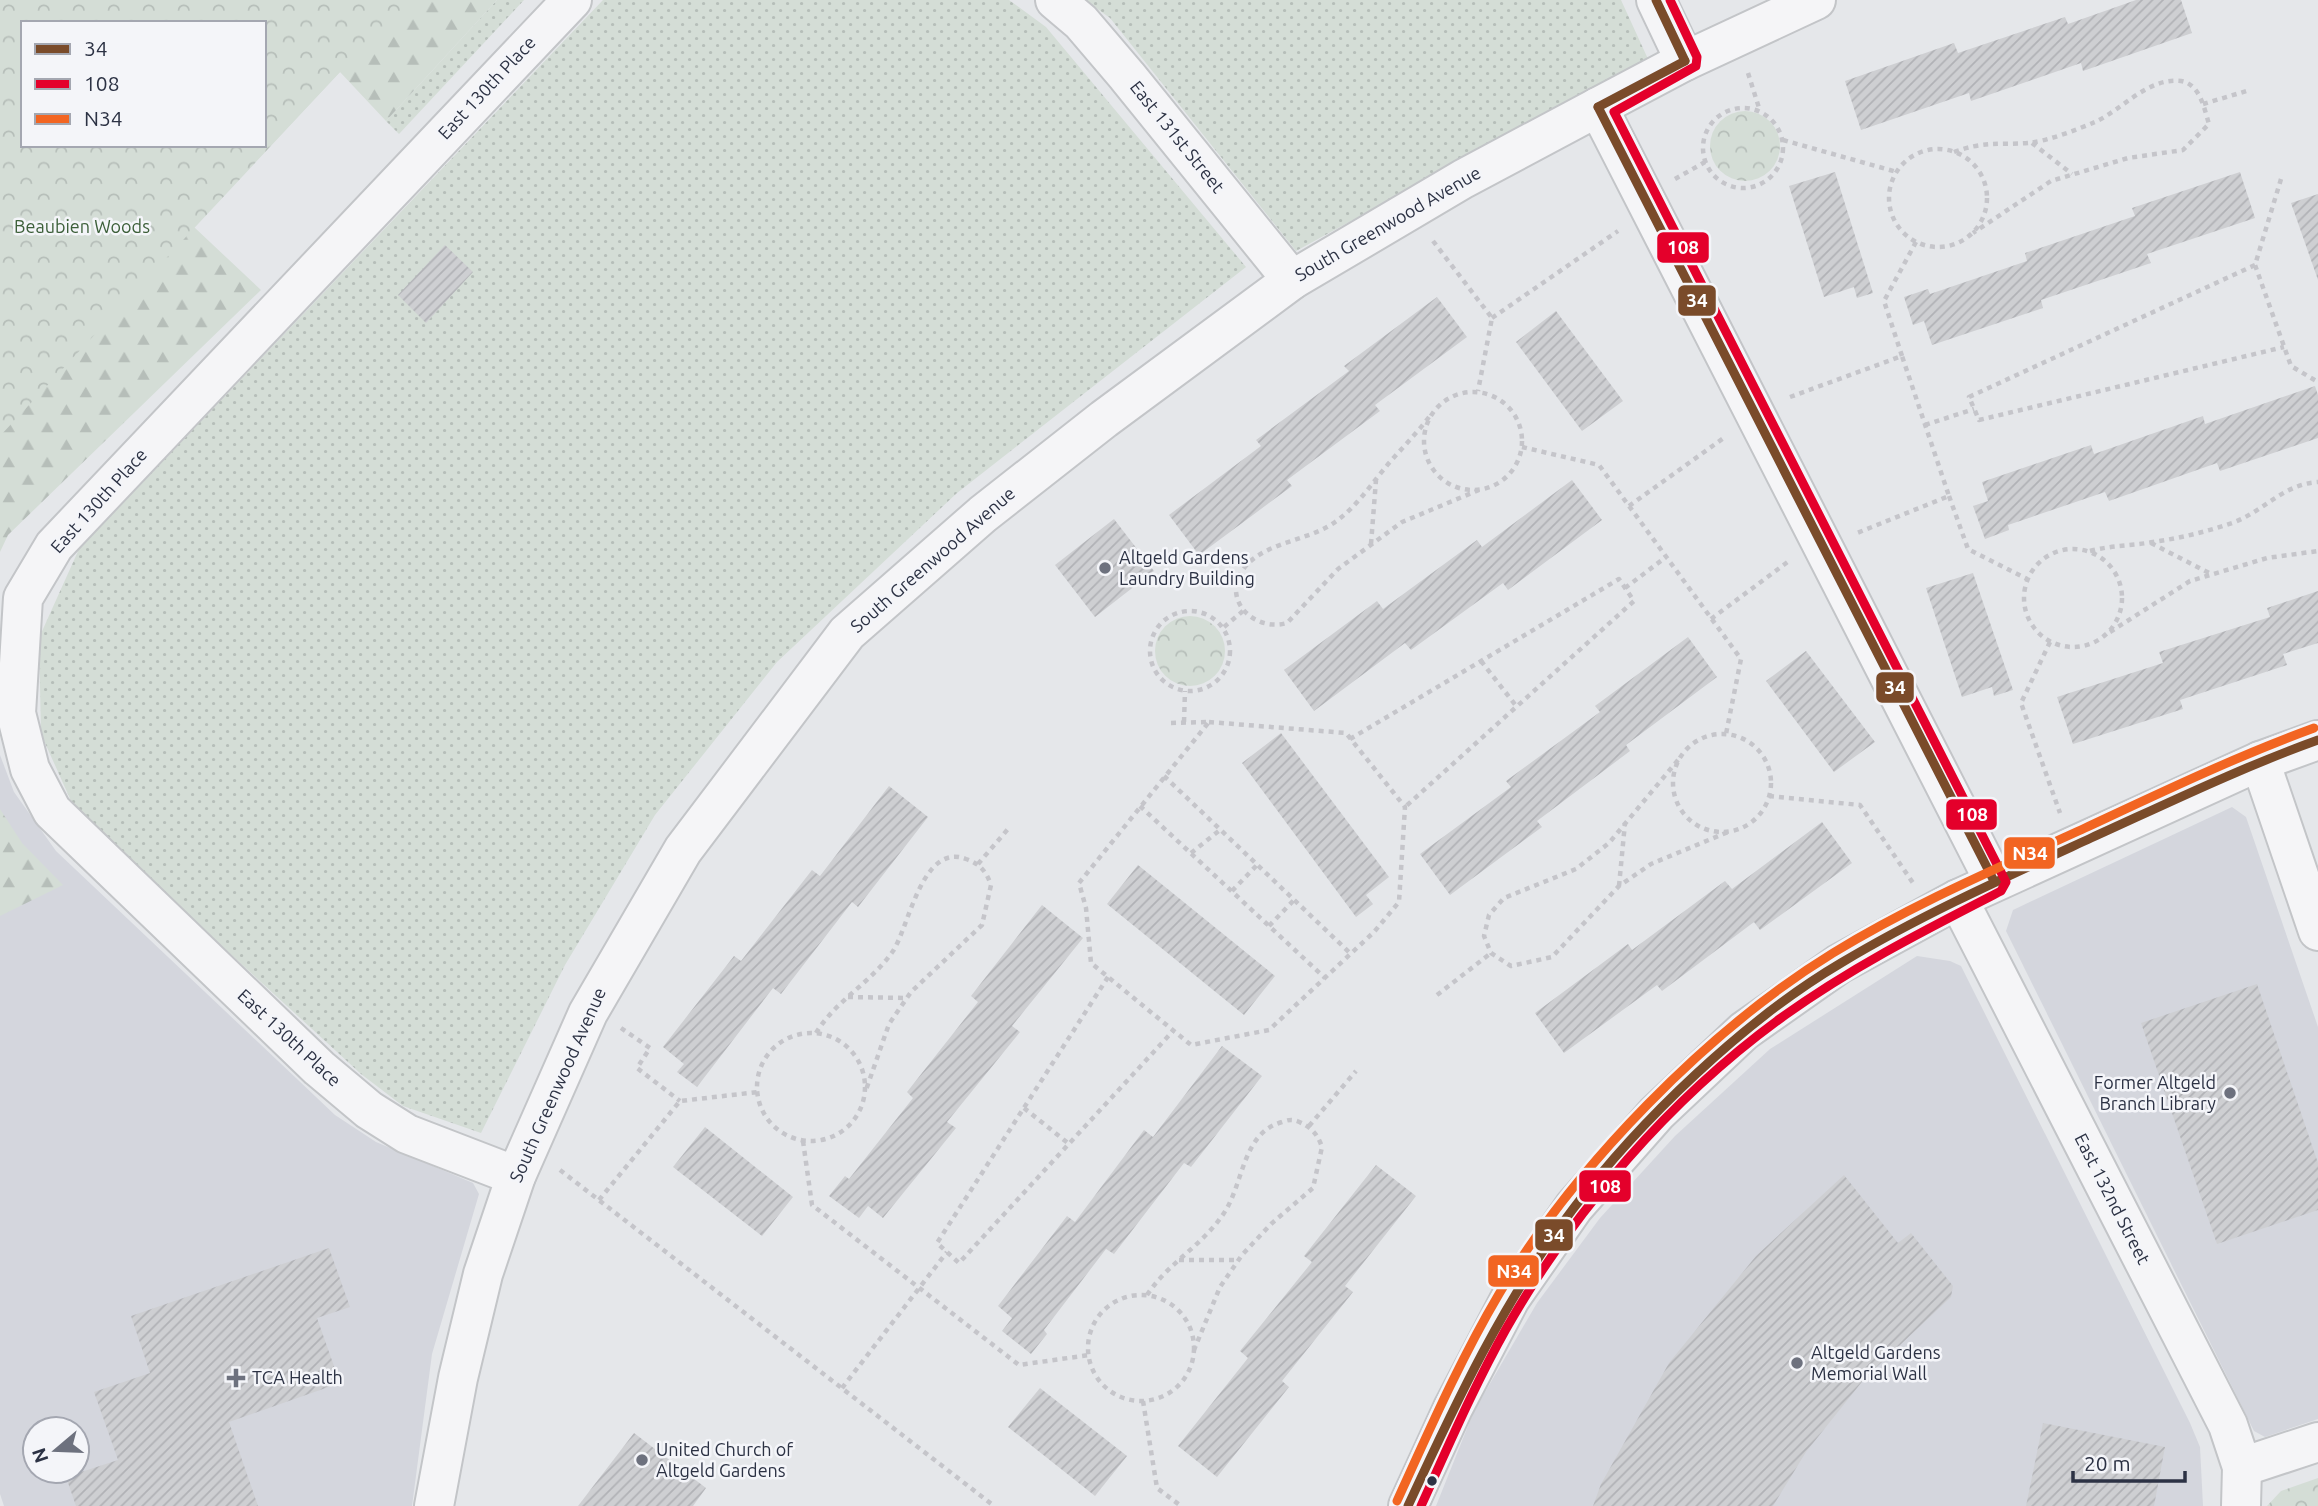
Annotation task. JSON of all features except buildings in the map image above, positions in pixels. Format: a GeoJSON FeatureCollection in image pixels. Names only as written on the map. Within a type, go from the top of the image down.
{"type":"FeatureCollection","features":[{"type":"Feature","properties":{"kind":"street","name":"East 130th Place"},"geometry":{"type":"LineString","coordinates":[[516,1176],[407,1134],[369,1110],[319,1068],[52,811],[30,769],[16,713],[18,656],[23,598],[54,546],[572,0]]}},
{"type":"Feature","properties":{"kind":"street","name":"East 131st Street"},"geometry":{"type":"LineString","coordinates":[[1055,0],[1081,22],[1292,280]]}},
{"type":"Feature","properties":{"kind":"street"},"geometry":{"type":"LineString","coordinates":[[1656,0],[1685,61]]}},
{"type":"Feature","properties":{"kind":"street","name":"South Greenwood Avenue"},"geometry":{"type":"LineString","coordinates":[[434,1506],[458,1378],[483,1274],[516,1176],[588,1013],[636,926],[699,828],[847,633],[983,514],[1073,443],[1292,280],[1463,179],[1685,61],[1816,0]]}},
{"type":"Feature","properties":{"kind":"street"},"geometry":{"type":"LineString","coordinates":[[1598,107],[1994,881]]}},
{"type":"Feature","properties":{"kind":"street"},"geometry":{"type":"LineString","coordinates":[[1408,1506],[1453,1408],[1510,1299],[1574,1207],[1639,1134],[1744,1031],[1839,964],[1958,899],[2260,761],[2318,740]]}},
{"type":"Feature","properties":{"kind":"street"},"geometry":{"type":"LineString","coordinates":[[2260,761],[2318,930]]}},
{"type":"Feature","properties":{"kind":"street","name":"East 132nd Street"},"geometry":{"type":"LineString","coordinates":[[1958,899],[2228,1424],[2242,1467],[2241,1506]]}},
{"type":"Feature","properties":{"kind":"street"},"geometry":{"type":"LineString","coordinates":[[2242,1467],[2318,1442]]}},
{"type":"Feature","properties":{"kind":"path"},"geometry":{"type":"LineString","coordinates":[[1748,72],[1760,111]]}},
{"type":"Feature","properties":{"kind":"path"},"geometry":{"type":"LineString","coordinates":[[1955,152],[1979,143],[2031,143],[2096,121],[2135,96],[2165,82],[2183,81],[2195,89],[2209,124],[2183,150],[2127,158],[2051,181],[1973,233],[1946,247],[1930,247],[1916,242],[1898,227],[1890,206],[1892,183],[1905,162],[1928,150],[1955,152],[1969,159],[1980,172],[1986,187],[1987,203],[1983,219],[1973,233]]}},
{"type":"Feature","properties":{"kind":"path"},"geometry":{"type":"LineString","coordinates":[[2203,104],[2250,90]]}},
{"type":"Feature","properties":{"kind":"path"},"geometry":{"type":"LineString","coordinates":[[1742,107],[1760,111],[1773,120],[1782,140],[1783,152],[1777,170],[1753,187],[1724,184],[1709,171],[1702,141],[1712,121],[1731,109],[1742,107]]}},
{"type":"Feature","properties":{"kind":"path"},"geometry":{"type":"LineString","coordinates":[[1782,140],[1897,172]]}},
{"type":"Feature","properties":{"kind":"path"},"geometry":{"type":"LineString","coordinates":[[2031,143],[2072,174]]}},
{"type":"Feature","properties":{"kind":"path"},"geometry":{"type":"LineString","coordinates":[[1673,180],[1705,162]]}},
{"type":"Feature","properties":{"kind":"path"},"geometry":{"type":"LineString","coordinates":[[2281,179],[2255,265],[2291,366],[2318,382]]}},
{"type":"Feature","properties":{"kind":"path"},"geometry":{"type":"LineString","coordinates":[[1478,391],[1492,318],[1628,224]]}},
{"type":"Feature","properties":{"kind":"path"},"geometry":{"type":"LineString","coordinates":[[1433,241],[1492,318]]}},
{"type":"Feature","properties":{"kind":"path"},"geometry":{"type":"LineString","coordinates":[[1916,242],[1884,302],[1968,549],[2027,579]]}},
{"type":"Feature","properties":{"kind":"path"},"geometry":{"type":"LineString","coordinates":[[2255,265],[1969,397],[1979,420],[2284,347]]}},
{"type":"Feature","properties":{"kind":"path"},"geometry":{"type":"LineString","coordinates":[[1789,398],[1902,356]]}},
{"type":"Feature","properties":{"kind":"path"},"geometry":{"type":"LineString","coordinates":[[1478,391],[1494,396],[1513,411],[1522,435],[1519,459],[1505,479],[1402,522],[1338,569],[1287,623],[1277,626],[1263,624],[1242,611],[1235,593],[1241,573],[1255,556],[1328,527],[1360,501],[1446,399],[1457,393],[1478,391]]}},
{"type":"Feature","properties":{"kind":"path"},"geometry":{"type":"LineString","coordinates":[[1925,425],[1974,409]]}},
{"type":"Feature","properties":{"kind":"path"},"geometry":{"type":"LineString","coordinates":[[1429,417],[1423,447],[1428,462],[1449,485],[1464,490],[1479,490]]}},
{"type":"Feature","properties":{"kind":"path"},"geometry":{"type":"LineString","coordinates":[[1629,506],[1726,436]]}},
{"type":"Feature","properties":{"kind":"path"},"geometry":{"type":"LineString","coordinates":[[1522,447],[1599,465],[1741,659],[1726,734]]}},
{"type":"Feature","properties":{"kind":"path"},"geometry":{"type":"LineString","coordinates":[[1371,544],[1376,480]]}},
{"type":"Feature","properties":{"kind":"path"},"geometry":{"type":"LineString","coordinates":[[2318,482],[2304,483],[2275,496],[2236,522],[2196,534],[2150,543],[2119,543],[2089,552],[2060,551],[2035,566],[2027,579],[2024,603],[2026,615],[2040,635],[2050,642],[2065,647],[2081,647],[2096,642],[2190,581],[2267,558],[2318,551]]}},
{"type":"Feature","properties":{"kind":"path"},"geometry":{"type":"LineString","coordinates":[[1856,533],[1949,496]]}},
{"type":"Feature","properties":{"kind":"path"},"geometry":{"type":"LineString","coordinates":[[2150,543],[2211,574]]}},
{"type":"Feature","properties":{"kind":"path"},"geometry":{"type":"LineString","coordinates":[[2089,552],[2104,559],[2115,572],[2121,587],[2122,603],[2118,619],[2108,633]]}},
{"type":"Feature","properties":{"kind":"path"},"geometry":{"type":"LineString","coordinates":[[1625,589],[1666,556]]}},
{"type":"Feature","properties":{"kind":"path"},"geometry":{"type":"LineString","coordinates":[[1711,619],[1791,559]]}},
{"type":"Feature","properties":{"kind":"path"},"geometry":{"type":"LineString","coordinates":[[1350,739],[1619,579],[1634,601],[1405,807]]}},
{"type":"Feature","properties":{"kind":"path"},"geometry":{"type":"LineString","coordinates":[[1191,610],[1209,615],[1224,627],[1231,654],[1225,672],[1212,685],[1185,691],[1160,678],[1151,661],[1151,642],[1159,625],[1173,614],[1191,610]]}},
{"type":"Feature","properties":{"kind":"path"},"geometry":{"type":"LineString","coordinates":[[1224,627],[1242,611]]}},
{"type":"Feature","properties":{"kind":"path"},"geometry":{"type":"LineString","coordinates":[[2050,642],[2021,703],[2063,820]]}},
{"type":"Feature","properties":{"kind":"path"},"geometry":{"type":"LineString","coordinates":[[1480,661],[1517,707]]}},
{"type":"Feature","properties":{"kind":"path"},"geometry":{"type":"LineString","coordinates":[[1184,722],[1185,691]]}},
{"type":"Feature","properties":{"kind":"path"},"geometry":{"type":"LineString","coordinates":[[1171,723],[1209,722],[1346,733],[1405,807],[1399,902],[1351,954],[1269,1030],[1191,1045],[1091,963],[1086,908],[1079,883],[1209,722]]}},
{"type":"Feature","properties":{"kind":"path"},"geometry":{"type":"LineString","coordinates":[[1714,734],[1726,734],[1746,740],[1762,755],[1770,774],[1769,796],[1759,816],[1750,824],[1651,864],[1619,886],[1552,957],[1511,966],[1491,953],[1484,936],[1489,915],[1504,898],[1576,869],[1609,843],[1693,743],[1714,734]]}},
{"type":"Feature","properties":{"kind":"path"},"geometry":{"type":"LineString","coordinates":[[1678,760],[1672,774],[1672,789],[1685,817],[1705,829],[1728,832]]}},
{"type":"Feature","properties":{"kind":"path"},"geometry":{"type":"LineString","coordinates":[[1164,776],[1351,954]]}},
{"type":"Feature","properties":{"kind":"path"},"geometry":{"type":"LineString","coordinates":[[1769,796],[1860,805],[1915,887]]}},
{"type":"Feature","properties":{"kind":"path"},"geometry":{"type":"LineString","coordinates":[[1140,806],[1325,978]]}},
{"type":"Feature","properties":{"kind":"path"},"geometry":{"type":"LineString","coordinates":[[1619,886],[1625,822]]}},
{"type":"Feature","properties":{"kind":"path"},"geometry":{"type":"LineString","coordinates":[[978,864],[1007,829]]}},
{"type":"Feature","properties":{"kind":"path"},"geometry":{"type":"LineString","coordinates":[[1191,853],[1220,830]]}},
{"type":"Feature","properties":{"kind":"path"},"geometry":{"type":"LineString","coordinates":[[816,1033],[828,1013],[868,982],[895,949],[923,877],[941,862],[961,857],[978,864],[991,885],[982,925],[940,962],[889,1024],[863,1103],[850,1125],[829,1138],[803,1141],[791,1138],[771,1122],[763,1111],[758,1092],[759,1073],[771,1051],[791,1037],[816,1033],[832,1037],[852,1052],[864,1073],[866,1090]]}},
{"type":"Feature","properties":{"kind":"path"},"geometry":{"type":"LineString","coordinates":[[1232,891],[1257,865]]}},
{"type":"Feature","properties":{"kind":"path"},"geometry":{"type":"LineString","coordinates":[[1269,926],[1294,900]]}},
{"type":"Feature","properties":{"kind":"path"},"geometry":{"type":"LineString","coordinates":[[1437,995],[1491,953]]}},
{"type":"Feature","properties":{"kind":"path"},"geometry":{"type":"LineString","coordinates":[[1108,977],[937,1242],[960,1263],[1173,1031]]}},
{"type":"Feature","properties":{"kind":"path"},"geometry":{"type":"LineString","coordinates":[[848,997],[908,998]]}},
{"type":"Feature","properties":{"kind":"path"},"geometry":{"type":"LineString","coordinates":[[621,1028],[650,1048],[637,1068],[680,1101],[758,1092]]}},
{"type":"Feature","properties":{"kind":"path"},"geometry":{"type":"LineString","coordinates":[[1309,1126],[1356,1071]]}},
{"type":"Feature","properties":{"kind":"path"},"geometry":{"type":"LineString","coordinates":[[599,1200],[680,1101]]}},
{"type":"Feature","properties":{"kind":"path"},"geometry":{"type":"LineString","coordinates":[[1024,1108],[1069,1144]]}},
{"type":"Feature","properties":{"kind":"path"},"geometry":{"type":"LineString","coordinates":[[1147,1295],[1159,1276],[1200,1244],[1226,1212],[1254,1140],[1272,1125],[1292,1119],[1309,1126],[1322,1147],[1313,1188],[1271,1224],[1239,1260],[1220,1287],[1194,1350],[1192,1364],[1180,1384],[1160,1398],[1143,1401],[1125,1399],[1105,1387],[1091,1367],[1089,1355],[1092,1328],[1098,1316],[1120,1299],[1147,1295],[1176,1308],[1186,1321],[1194,1350]]}},
{"type":"Feature","properties":{"kind":"path"},"geometry":{"type":"LineString","coordinates":[[803,1141],[812,1205],[1019,1365],[1089,1355]]}},
{"type":"Feature","properties":{"kind":"path"},"geometry":{"type":"LineString","coordinates":[[556,1168],[994,1506]]}},
{"type":"Feature","properties":{"kind":"path"},"geometry":{"type":"LineString","coordinates":[[842,1388],[947,1252]]}},
{"type":"Feature","properties":{"kind":"path"},"geometry":{"type":"LineString","coordinates":[[1178,1260],[1239,1260]]}},
{"type":"Feature","properties":{"kind":"path"},"geometry":{"type":"LineString","coordinates":[[1143,1401],[1157,1488],[1181,1506]]}},
{"type":"Feature","properties":{"kind":"shaded area"},"geometry":{"type":"Polygon","coordinates":[[[0,755],[14,792],[56,851],[335,1115],[376,1142],[473,1183],[479,1194],[432,1354],[412,1506],[4,1506],[0,1494],[0,755]]]}},
{"type":"Feature","properties":{"kind":"shaded area"},"geometry":{"type":"Polygon","coordinates":[[[2232,807],[2246,817],[2318,1027],[2318,1419],[2265,1437],[2254,1431],[2006,931],[2013,910],[2232,807]]]}},
{"type":"Feature","properties":{"kind":"shaded area"},"geometry":{"type":"Polygon","coordinates":[[[1917,956],[1950,961],[1961,966],[2190,1423],[2200,1447],[2203,1506],[1436,1506],[1474,1411],[1537,1303],[1600,1218],[1675,1136],[1770,1049],[1917,956]]]}},
{"type":"Feature","properties":{"kind":"green space","name":"Beaubien Woods"},"geometry":{"type":"Polygon","coordinates":[[[0,0],[421,0],[340,72],[0,436],[0,0]]]}},
{"type":"Feature","properties":{"kind":"green space"},"geometry":{"type":"Polygon","coordinates":[[[262,0],[497,0],[386,121],[340,72],[194,227],[261,290],[8,535],[0,552],[0,310],[261,147],[266,147],[266,21],[262,21],[262,0]]]}},
{"type":"Feature","properties":{"kind":"green space"},"geometry":{"type":"Polygon","coordinates":[[[497,0],[524,0],[399,134],[386,121],[497,0]]]}},
{"type":"Feature","properties":{"kind":"green space"},"geometry":{"type":"Polygon","coordinates":[[[603,0],[1009,0],[1046,27],[1246,267],[957,493],[777,662],[655,815],[565,965],[481,1133],[403,1106],[361,1074],[76,812],[41,734],[39,638],[79,549],[603,0]]]}},
{"type":"Feature","properties":{"kind":"green space"},"geometry":{"type":"Polygon","coordinates":[[[1085,0],[1621,0],[1648,59],[1296,251],[1110,18],[1085,0]]]}},
{"type":"Feature","properties":{"kind":"green space"},"geometry":{"type":"Polygon","coordinates":[[[1745,111],[1770,121],[1780,146],[1770,171],[1745,181],[1720,171],[1710,146],[1720,121],[1745,111]]]}},
{"type":"Feature","properties":{"kind":"green space"},"geometry":{"type":"Polygon","coordinates":[[[1183,616],[1197,616],[1210,622],[1219,631],[1225,651],[1223,664],[1215,676],[1197,686],[1183,686],[1170,680],[1161,671],[1155,658],[1155,644],[1161,631],[1170,622],[1183,616]]]}},
{"type":"Feature","properties":{"kind":"green space"},"geometry":{"type":"Polygon","coordinates":[[[0,809],[22,843],[63,885],[0,916],[0,809]]]}},
{"type":"Feature","properties":{"kind":"green space"},"geometry":{"type":"Polygon","coordinates":[[[2318,1478],[2318,1506],[2267,1506],[2281,1491],[2318,1478]]]}},
{"type":"Feature","properties":{"kind":"transit line","name":"34"},"geometry":{"type":"LineString","coordinates":[[1656,0],[1685,61]]}},
{"type":"Feature","properties":{"kind":"transit line","name":"108"},"geometry":{"type":"LineString","coordinates":[[1421,1506],[1483,1372],[1533,1285],[1593,1200],[1663,1120],[1740,1049],[1781,1018],[1888,950],[2001,891],[2006,882],[1614,112],[1696,66],[1697,57],[1670,0]]}},
{"type":"Feature","properties":{"kind":"transit line","name":"34"},"geometry":{"type":"LineString","coordinates":[[1598,107],[1685,61]]}},
{"type":"Feature","properties":{"kind":"transit line","name":"34"},"geometry":{"type":"LineString","coordinates":[[1598,107],[1994,881]]}},
{"type":"Feature","properties":{"kind":"transit line","name":"N34"},"geometry":{"type":"LineString","coordinates":[[1397,1501],[1471,1344],[1530,1246],[1565,1198],[1647,1105],[1692,1061],[1739,1021],[1786,984],[1833,953],[1925,902],[2198,776],[2314,728]]}},
{"type":"Feature","properties":{"kind":"transit line","name":"34"},"geometry":{"type":"LineString","coordinates":[[1408,1506],[1483,1353],[1548,1244],[1600,1175],[1630,1141],[1662,1107],[1732,1042],[1805,986],[1871,945],[1933,913],[2203,787],[2318,740]]}},
{"type":"Feature","properties":{"kind":"place","name":"Altgeld Gardens Laundry Building"},"geometry":{"type":"Point","coordinates":[1105,568]}},
{"type":"Feature","properties":{"kind":"place","name":"Former Altgeld Branch Library"},"geometry":{"type":"Point","coordinates":[2230,1093]}},
{"type":"Feature","properties":{"kind":"place","name":"Altgeld Gardens Memorial Wall"},"geometry":{"type":"Point","coordinates":[1797,1363]}},
{"type":"Feature","properties":{"kind":"place","name":"TCA Health"},"geometry":{"type":"Point","coordinates":[236,1378]}},
{"type":"Feature","properties":{"kind":"place","name":"United Church of Altgeld Gardens"},"geometry":{"type":"Point","coordinates":[642,1460]}}]}
